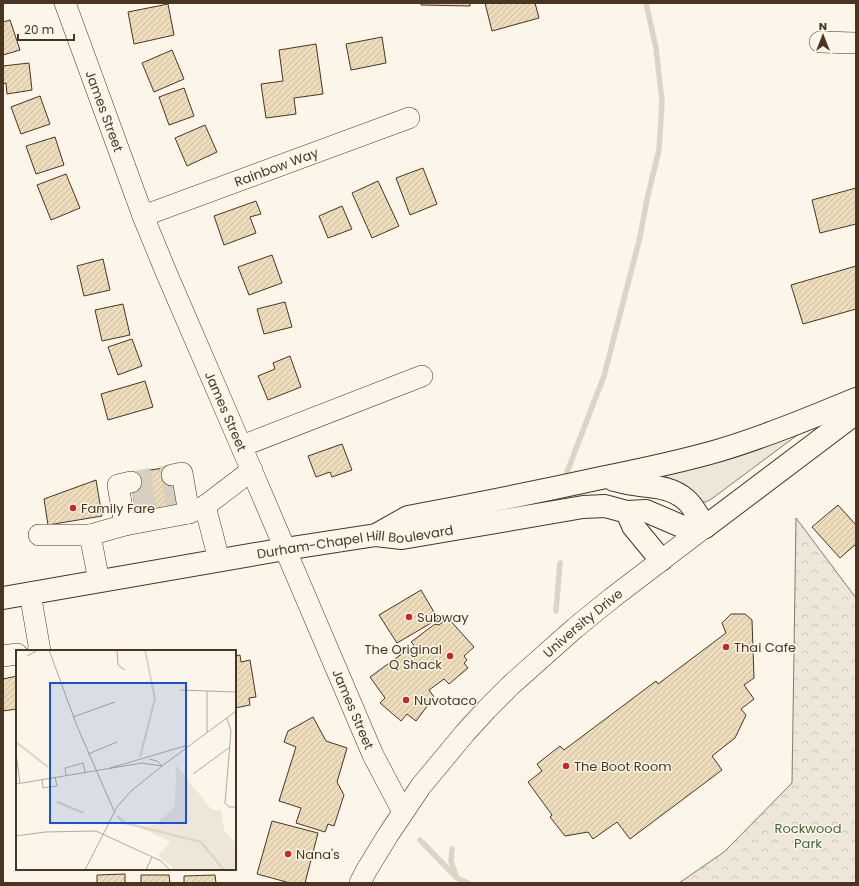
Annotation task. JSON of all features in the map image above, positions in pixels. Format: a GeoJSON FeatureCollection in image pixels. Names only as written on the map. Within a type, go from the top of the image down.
{"type":"FeatureCollection","features":[{"type":"Feature","properties":{"kind":"main road"},"geometry":{"type":"LineString","coordinates":[[376,535],[408,517],[604,478],[718,451],[798,424],[856,399]]}},
{"type":"Feature","properties":{"kind":"main road","name":"University Drive"},"geometry":{"type":"LineString","coordinates":[[705,527],[856,413]]}},
{"type":"Feature","properties":{"kind":"main road"},"geometry":{"type":"LineString","coordinates":[[604,478],[632,484],[649,485],[674,492],[686,499],[695,510],[705,527]]}},
{"type":"Feature","properties":{"kind":"main road","name":"Durham-Chapel Hill Boulevard"},"geometry":{"type":"LineString","coordinates":[[3,598],[285,549],[376,535],[402,538],[583,506],[605,506],[627,512],[646,511],[681,526],[705,527]]}},
{"type":"Feature","properties":{"kind":"main road"},"geometry":{"type":"LineString","coordinates":[[627,512],[633,526],[661,560]]}},
{"type":"Feature","properties":{"kind":"street","name":"James Street"},"geometry":{"type":"LineString","coordinates":[[64,3],[143,216],[166,272],[242,446],[373,755],[403,812]]}},
{"type":"Feature","properties":{"kind":"street"},"geometry":{"type":"LineString","coordinates":[[820,42],[856,43]]}},
{"type":"Feature","properties":{"kind":"street","name":"Rainbow Way"},"geometry":{"type":"LineString","coordinates":[[143,216],[409,118]]}},
{"type":"Feature","properties":{"kind":"street"},"geometry":{"type":"LineString","coordinates":[[242,446],[422,376]]}},
{"type":"Feature","properties":{"kind":"street"},"geometry":{"type":"LineString","coordinates":[[39,535],[90,535],[125,525],[197,509],[252,470]]}},
{"type":"Feature","properties":{"kind":"street"},"geometry":{"type":"LineString","coordinates":[[172,475],[182,473],[180,494],[197,509],[219,560]]}},
{"type":"Feature","properties":{"kind":"street"},"geometry":{"type":"LineString","coordinates":[[125,525],[129,497]]}},
{"type":"Feature","properties":{"kind":"street","name":"University Drive"},"geometry":{"type":"LineString","coordinates":[[360,883],[403,812],[421,786],[465,733],[511,685],[575,628],[705,527]]}},
{"type":"Feature","properties":{"kind":"street"},"geometry":{"type":"LineString","coordinates":[[90,535],[99,581]]}},
{"type":"Feature","properties":{"kind":"street"},"geometry":{"type":"LineString","coordinates":[[30,593],[40,650]]}},
{"type":"Feature","properties":{"kind":"street"},"geometry":{"type":"LineString","coordinates":[[3,656],[16,654]]}},
{"type":"Feature","properties":{"kind":"green space"},"geometry":{"type":"Polygon","coordinates":[[[800,433],[710,500],[705,502],[702,502],[685,488],[660,473],[800,433]]]}},
{"type":"Feature","properties":{"kind":"green space","name":"Rockwood Park"},"geometry":{"type":"Polygon","coordinates":[[[796,518],[856,598],[856,883],[679,883],[724,852],[792,783],[796,518]]]}},
{"type":"Feature","properties":{"kind":"building"},"geometry":{"type":"Polygon","coordinates":[[[421,3],[470,3],[470,6],[421,5],[421,3]]]}},
{"type":"Feature","properties":{"kind":"building"},"geometry":{"type":"Polygon","coordinates":[[[485,3],[535,3],[539,18],[492,31],[485,3]]]}},
{"type":"Feature","properties":{"kind":"building"},"geometry":{"type":"Polygon","coordinates":[[[168,4],[174,35],[134,44],[128,12],[168,4]]]}},
{"type":"Feature","properties":{"kind":"building"},"geometry":{"type":"Polygon","coordinates":[[[10,20],[20,50],[3,55],[3,22],[10,20]]]}},
{"type":"Feature","properties":{"kind":"building"},"geometry":{"type":"Polygon","coordinates":[[[382,37],[386,63],[351,70],[346,44],[382,37]]]}},
{"type":"Feature","properties":{"kind":"building"},"geometry":{"type":"Polygon","coordinates":[[[316,44],[323,94],[294,98],[296,114],[266,118],[261,84],[283,81],[279,50],[316,44]]]}},
{"type":"Feature","properties":{"kind":"building"},"geometry":{"type":"Polygon","coordinates":[[[172,50],[184,79],[154,92],[142,63],[172,50]]]}},
{"type":"Feature","properties":{"kind":"building"},"geometry":{"type":"Polygon","coordinates":[[[29,63],[32,90],[7,94],[6,83],[3,84],[3,66],[29,63]]]}},
{"type":"Feature","properties":{"kind":"building"},"geometry":{"type":"Polygon","coordinates":[[[184,88],[194,116],[169,125],[159,97],[184,88]]]}},
{"type":"Feature","properties":{"kind":"building"},"geometry":{"type":"Polygon","coordinates":[[[40,96],[50,124],[21,134],[11,107],[40,96]]]}},
{"type":"Feature","properties":{"kind":"building"},"geometry":{"type":"Polygon","coordinates":[[[205,125],[217,152],[187,166],[175,138],[205,125]]]}},
{"type":"Feature","properties":{"kind":"building"},"geometry":{"type":"Polygon","coordinates":[[[55,137],[64,165],[36,174],[26,146],[55,137]]]}},
{"type":"Feature","properties":{"kind":"building"},"geometry":{"type":"Polygon","coordinates":[[[423,168],[437,204],[410,215],[396,178],[423,168]]]}},
{"type":"Feature","properties":{"kind":"building"},"geometry":{"type":"Polygon","coordinates":[[[66,174],[80,208],[51,220],[37,185],[66,174]]]}},
{"type":"Feature","properties":{"kind":"building"},"geometry":{"type":"Polygon","coordinates":[[[378,181],[399,226],[372,238],[352,193],[378,181]]]}},
{"type":"Feature","properties":{"kind":"building"},"geometry":{"type":"Polygon","coordinates":[[[856,188],[856,224],[820,233],[812,200],[856,188]]]}},
{"type":"Feature","properties":{"kind":"building"},"geometry":{"type":"Polygon","coordinates":[[[256,201],[261,214],[250,217],[256,233],[224,245],[214,216],[256,201]]]}},
{"type":"Feature","properties":{"kind":"building"},"geometry":{"type":"Polygon","coordinates":[[[342,206],[352,229],[328,238],[319,216],[342,206]]]}},
{"type":"Feature","properties":{"kind":"building"},"geometry":{"type":"Polygon","coordinates":[[[272,255],[282,283],[249,295],[238,267],[272,255]]]}},
{"type":"Feature","properties":{"kind":"building"},"geometry":{"type":"Polygon","coordinates":[[[103,259],[110,290],[84,296],[77,266],[103,259]]]}},
{"type":"Feature","properties":{"kind":"building"},"geometry":{"type":"Polygon","coordinates":[[[856,266],[856,309],[803,324],[791,285],[856,266]]]}},
{"type":"Feature","properties":{"kind":"building"},"geometry":{"type":"Polygon","coordinates":[[[285,302],[292,327],[264,334],[257,309],[285,302]]]}},
{"type":"Feature","properties":{"kind":"building"},"geometry":{"type":"Polygon","coordinates":[[[123,304],[130,335],[102,341],[95,310],[123,304]]]}},
{"type":"Feature","properties":{"kind":"building"},"geometry":{"type":"Polygon","coordinates":[[[132,339],[142,366],[118,375],[108,347],[132,339]]]}},
{"type":"Feature","properties":{"kind":"building"},"geometry":{"type":"Polygon","coordinates":[[[290,356],[301,387],[268,400],[258,376],[275,369],[273,363],[290,356]]]}},
{"type":"Feature","properties":{"kind":"building"},"geometry":{"type":"Polygon","coordinates":[[[145,381],[153,407],[108,420],[101,394],[145,381]]]}},
{"type":"Feature","properties":{"kind":"building"},"geometry":{"type":"Polygon","coordinates":[[[342,444],[352,470],[332,477],[330,472],[316,477],[308,456],[342,444]]]}},
{"type":"Feature","properties":{"kind":"building"},"geometry":{"type":"Polygon","coordinates":[[[171,467],[178,514],[137,520],[130,473],[171,467]]]}},
{"type":"Feature","properties":{"kind":"building","name":"Family Fare"},"geometry":{"type":"Polygon","coordinates":[[[96,480],[102,516],[48,525],[44,499],[96,480]]]}},
{"type":"Feature","properties":{"kind":"building"},"geometry":{"type":"Polygon","coordinates":[[[838,505],[856,525],[856,544],[840,558],[812,527],[838,505]]]}},
{"type":"Feature","properties":{"kind":"building","name":"Subway"},"geometry":{"type":"Polygon","coordinates":[[[421,590],[438,619],[397,643],[379,615],[421,590]]]}},
{"type":"Feature","properties":{"kind":"building"},"geometry":{"type":"Polygon","coordinates":[[[731,614],[745,614],[752,620],[754,678],[744,685],[754,699],[741,709],[746,715],[735,738],[712,756],[722,770],[630,839],[617,822],[593,839],[588,832],[565,836],[550,817],[552,815],[528,782],[542,771],[537,764],[560,746],[564,750],[656,681],[658,684],[726,633],[722,623],[731,614]]]}},
{"type":"Feature","properties":{"kind":"building"},"geometry":{"type":"Polygon","coordinates":[[[448,618],[474,647],[464,656],[467,660],[464,663],[468,668],[449,684],[444,679],[429,690],[434,697],[416,721],[407,714],[401,721],[380,703],[385,698],[370,677],[414,645],[411,642],[435,624],[439,625],[448,618]]]}},
{"type":"Feature","properties":{"kind":"building"},"geometry":{"type":"Polygon","coordinates":[[[240,655],[241,662],[250,660],[256,697],[249,698],[250,705],[236,708],[236,656],[240,655]]]}},
{"type":"Feature","properties":{"kind":"building"},"geometry":{"type":"Polygon","coordinates":[[[16,676],[16,709],[3,711],[3,679],[16,676]]]}},
{"type":"Feature","properties":{"kind":"building"},"geometry":{"type":"Polygon","coordinates":[[[313,717],[326,741],[347,748],[337,782],[344,795],[334,826],[328,824],[325,832],[296,823],[301,808],[279,801],[296,747],[284,742],[288,731],[313,717]]]}},
{"type":"Feature","properties":{"kind":"building","name":"Nana's"},"geometry":{"type":"Polygon","coordinates":[[[272,821],[318,833],[305,883],[290,883],[257,874],[272,821]]]}},
{"type":"Feature","properties":{"kind":"building"},"geometry":{"type":"Polygon","coordinates":[[[125,874],[125,883],[97,883],[97,875],[125,874]]]}},
{"type":"Feature","properties":{"kind":"building"},"geometry":{"type":"Polygon","coordinates":[[[141,875],[169,875],[170,883],[141,883],[141,875]]]}},
{"type":"Feature","properties":{"kind":"building"},"geometry":{"type":"Polygon","coordinates":[[[215,875],[216,883],[184,883],[184,876],[215,875]]]}},
{"type":"Feature","properties":{"kind":"waterway"},"geometry":{"type":"LineString","coordinates":[[567,472],[604,376],[640,237],[647,199],[659,150],[662,101],[656,48],[646,3]]}},
{"type":"Feature","properties":{"kind":"waterway"},"geometry":{"type":"LineString","coordinates":[[556,611],[560,563]]}},
{"type":"Feature","properties":{"kind":"waterway"},"geometry":{"type":"LineString","coordinates":[[420,840],[457,878],[468,883]]}},
{"type":"Feature","properties":{"kind":"waterway"},"geometry":{"type":"LineString","coordinates":[[452,849],[451,861],[456,876]]}},
{"type":"Feature","properties":{"kind":"tunnel"},"geometry":{"type":"LineString","coordinates":[[131,482],[172,475]]}},
{"type":"Feature","properties":{"kind":"tunnel"},"geometry":{"type":"LineString","coordinates":[[134,502],[175,495]]}},
{"type":"Feature","properties":{"kind":"place","name":"Family Fare"},"geometry":{"type":"Point","coordinates":[73,508]}},
{"type":"Feature","properties":{"kind":"place","name":"Subway"},"geometry":{"type":"Point","coordinates":[409,617]}},
{"type":"Feature","properties":{"kind":"place","name":"Thai Cafe"},"geometry":{"type":"Point","coordinates":[726,647]}},
{"type":"Feature","properties":{"kind":"place","name":"The Original Q Shack"},"geometry":{"type":"Point","coordinates":[450,656]}},
{"type":"Feature","properties":{"kind":"place","name":"Nuvotaco"},"geometry":{"type":"Point","coordinates":[406,700]}},
{"type":"Feature","properties":{"kind":"place","name":"The Boot Room"},"geometry":{"type":"Point","coordinates":[566,766]}},
{"type":"Feature","properties":{"kind":"place","name":"Nana's"},"geometry":{"type":"Point","coordinates":[288,854]}}]}
